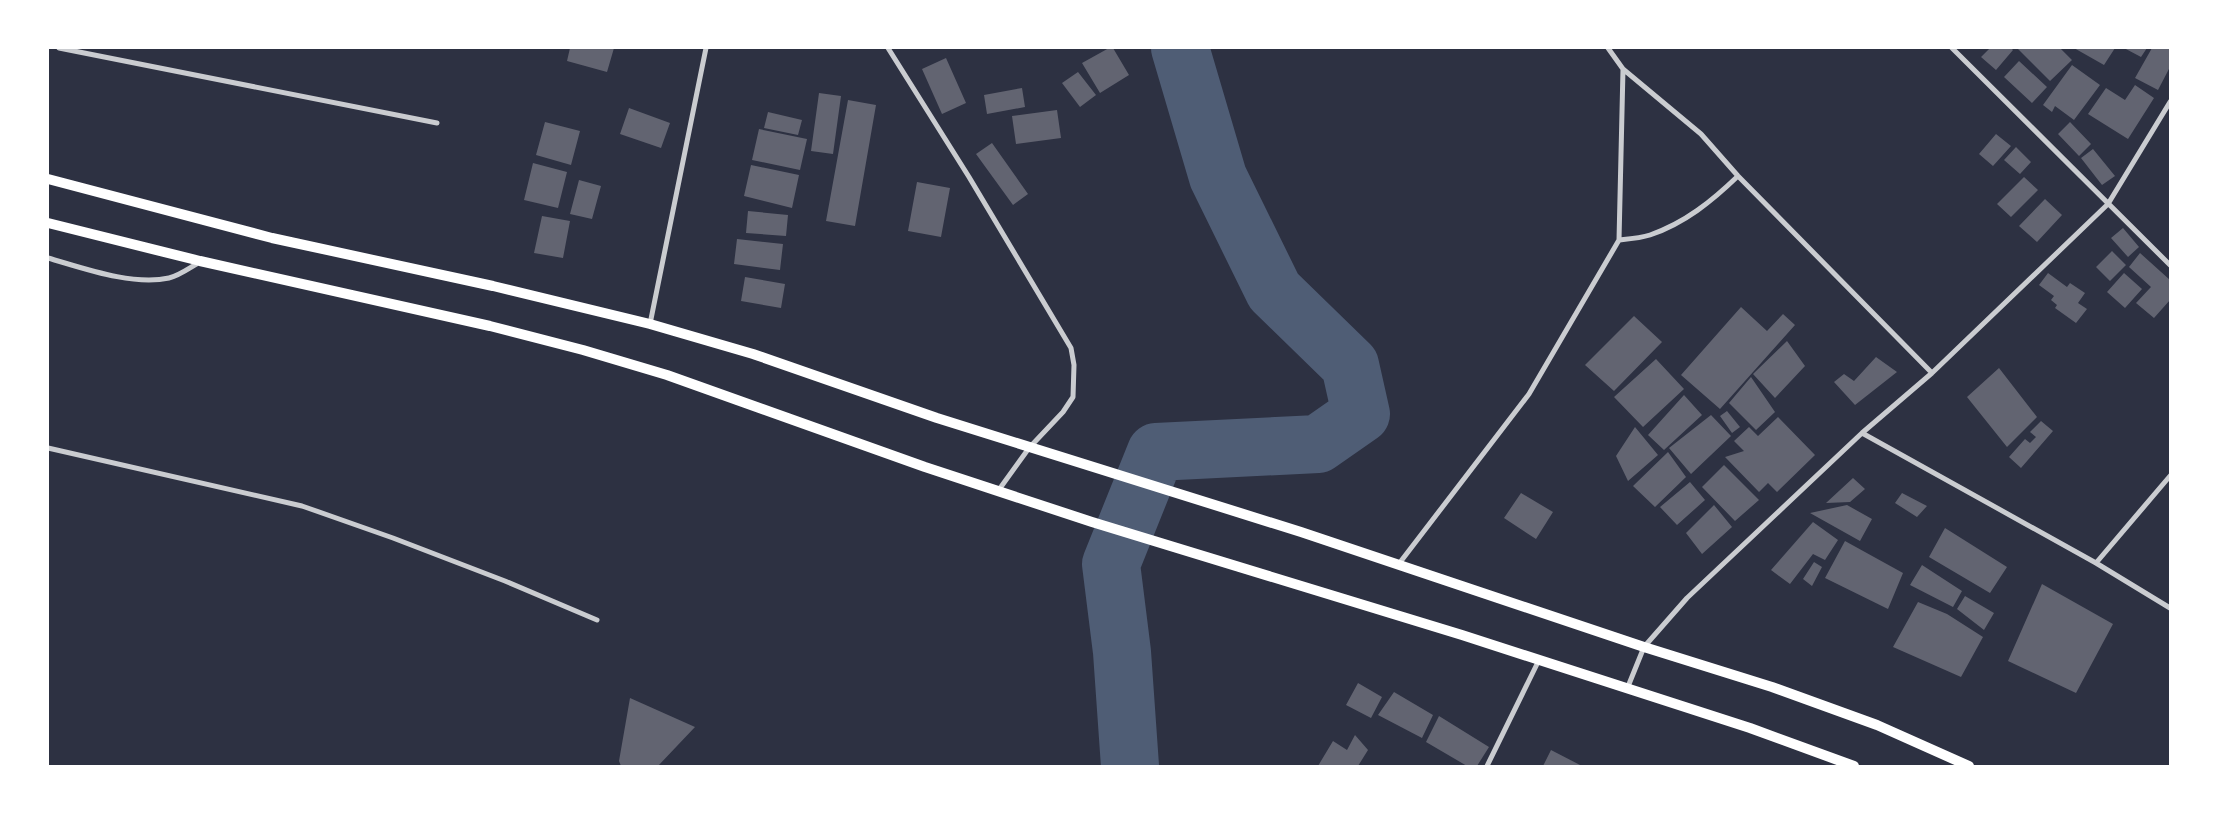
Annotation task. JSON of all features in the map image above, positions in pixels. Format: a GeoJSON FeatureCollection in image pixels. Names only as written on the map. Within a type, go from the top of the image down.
{"type":"FeatureCollection","features":[{"type":"Feature","properties":{"kind":"main road"},"geometry":{"type":"LineString","coordinates":[[48,179],[272,238],[493,286],[650,324],[753,354],[1028,448],[1300,532],[1644,647],[1772,687],[1877,725],[1969,766]]}},
{"type":"Feature","properties":{"kind":"main road"},"geometry":{"type":"LineString","coordinates":[[48,223],[200,261],[314,285],[583,350],[667,375],[925,467],[1092,522],[1539,660],[1750,728],[1854,766]]}},
{"type":"Feature","properties":{"kind":"street"},"geometry":{"type":"LineString","coordinates":[[59,48],[437,123]]}},
{"type":"Feature","properties":{"kind":"street"},"geometry":{"type":"LineString","coordinates":[[650,324],[706,48]]}},
{"type":"Feature","properties":{"kind":"street"},"geometry":{"type":"LineString","coordinates":[[888,48],[969,177],[1071,348],[1074,372],[1073,397],[1063,412],[1028,448],[998,491]]}},
{"type":"Feature","properties":{"kind":"street"},"geometry":{"type":"LineString","coordinates":[[1608,48],[1623,69],[1701,134],[1738,176],[1932,373]]}},
{"type":"Feature","properties":{"kind":"street"},"geometry":{"type":"LineString","coordinates":[[1952,48],[2170,265]]}},
{"type":"Feature","properties":{"kind":"street"},"geometry":{"type":"LineString","coordinates":[[1397,565],[1529,394],[1619,240],[1623,69]]}},
{"type":"Feature","properties":{"kind":"street"},"geometry":{"type":"LineString","coordinates":[[1627,689],[1644,647],[1687,598],[1862,433],[1932,373],[2108,204],[2170,102]]}},
{"type":"Feature","properties":{"kind":"street"},"geometry":{"type":"LineString","coordinates":[[1619,240],[1650,235],[1686,219],[1718,195],[1738,176]]}},
{"type":"Feature","properties":{"kind":"street"},"geometry":{"type":"LineString","coordinates":[[48,258],[102,273],[149,279],[171,278],[200,261]]}},
{"type":"Feature","properties":{"kind":"street"},"geometry":{"type":"LineString","coordinates":[[1862,433],[2096,563],[2170,608]]}},
{"type":"Feature","properties":{"kind":"street"},"geometry":{"type":"LineString","coordinates":[[48,448],[302,506],[394,538],[505,581],[597,620]]}},
{"type":"Feature","properties":{"kind":"street"},"geometry":{"type":"LineString","coordinates":[[2096,563],[2170,476]]}},
{"type":"Feature","properties":{"kind":"street"},"geometry":{"type":"LineString","coordinates":[[1487,766],[1539,660]]}},
{"type":"Feature","properties":{"kind":"building"},"geometry":{"type":"Polygon","coordinates":[[[570,48],[614,48],[607,72],[567,61],[570,48]]]}},
{"type":"Feature","properties":{"kind":"building"},"geometry":{"type":"Polygon","coordinates":[[[1109,48],[1113,48],[1129,75],[1100,93],[1082,63],[1109,48]]]}},
{"type":"Feature","properties":{"kind":"building"},"geometry":{"type":"Polygon","coordinates":[[[1990,48],[2011,48],[2013,50],[1996,70],[1981,57],[1990,48]]]}},
{"type":"Feature","properties":{"kind":"building"},"geometry":{"type":"Polygon","coordinates":[[[2017,48],[2060,48],[2072,60],[2050,81],[2017,48]]]}},
{"type":"Feature","properties":{"kind":"building"},"geometry":{"type":"Polygon","coordinates":[[[2074,48],[2115,48],[2104,65],[2074,48]]]}},
{"type":"Feature","properties":{"kind":"building"},"geometry":{"type":"Polygon","coordinates":[[[2124,48],[2147,48],[2141,57],[2124,48]]]}},
{"type":"Feature","properties":{"kind":"building"},"geometry":{"type":"Polygon","coordinates":[[[2152,48],[2170,48],[2170,67],[2158,90],[2135,78],[2152,48]]]}},
{"type":"Feature","properties":{"kind":"building"},"geometry":{"type":"Polygon","coordinates":[[[946,58],[966,103],[942,114],[922,69],[946,58]]]}},
{"type":"Feature","properties":{"kind":"building"},"geometry":{"type":"Polygon","coordinates":[[[2019,61],[2047,87],[2032,103],[2004,77],[2019,61]]]}},
{"type":"Feature","properties":{"kind":"building"},"geometry":{"type":"Polygon","coordinates":[[[2072,65],[2100,85],[2074,120],[2055,106],[2052,112],[2043,105],[2072,65]]]}},
{"type":"Feature","properties":{"kind":"building"},"geometry":{"type":"Polygon","coordinates":[[[1078,72],[1096,95],[1080,107],[1062,83],[1078,72]]]}},
{"type":"Feature","properties":{"kind":"building"},"geometry":{"type":"Polygon","coordinates":[[[2135,85],[2154,98],[2128,139],[2088,114],[2106,88],[2125,100],[2135,85]]]}},
{"type":"Feature","properties":{"kind":"building"},"geometry":{"type":"Polygon","coordinates":[[[1022,88],[1025,107],[987,114],[984,95],[1022,88]]]}},
{"type":"Feature","properties":{"kind":"building"},"geometry":{"type":"Polygon","coordinates":[[[819,93],[841,96],[833,154],[811,151],[819,93]]]}},
{"type":"Feature","properties":{"kind":"building"},"geometry":{"type":"Polygon","coordinates":[[[848,100],[876,105],[855,226],[826,221],[848,100]]]}},
{"type":"Feature","properties":{"kind":"building"},"geometry":{"type":"Polygon","coordinates":[[[629,108],[670,123],[661,148],[620,134],[629,108]]]}},
{"type":"Feature","properties":{"kind":"building"},"geometry":{"type":"Polygon","coordinates":[[[1057,110],[1061,138],[1016,144],[1012,116],[1057,110]]]}},
{"type":"Feature","properties":{"kind":"building"},"geometry":{"type":"Polygon","coordinates":[[[768,112],[802,120],[798,135],[764,128],[768,112]]]}},
{"type":"Feature","properties":{"kind":"building"},"geometry":{"type":"Polygon","coordinates":[[[545,122],[580,131],[571,165],[536,155],[545,122]]]}},
{"type":"Feature","properties":{"kind":"building"},"geometry":{"type":"Polygon","coordinates":[[[2070,122],[2091,144],[2079,156],[2058,134],[2070,122]]]}},
{"type":"Feature","properties":{"kind":"building"},"geometry":{"type":"Polygon","coordinates":[[[759,129],[807,139],[800,170],[752,160],[759,129]]]}},
{"type":"Feature","properties":{"kind":"building"},"geometry":{"type":"Polygon","coordinates":[[[1996,134],[2011,146],[1993,166],[1979,154],[1996,134]]]}},
{"type":"Feature","properties":{"kind":"building"},"geometry":{"type":"Polygon","coordinates":[[[992,143],[1028,194],[1013,205],[976,154],[992,143]]]}},
{"type":"Feature","properties":{"kind":"building"},"geometry":{"type":"Polygon","coordinates":[[[2016,147],[2031,162],[2020,174],[2004,160],[2016,147]]]}},
{"type":"Feature","properties":{"kind":"building"},"geometry":{"type":"Polygon","coordinates":[[[2093,149],[2115,176],[2102,185],[2081,158],[2093,149]]]}},
{"type":"Feature","properties":{"kind":"building"},"geometry":{"type":"Polygon","coordinates":[[[533,163],[567,172],[558,208],[524,200],[533,163]]]}},
{"type":"Feature","properties":{"kind":"building"},"geometry":{"type":"Polygon","coordinates":[[[751,165],[799,175],[792,208],[744,196],[751,165]]]}},
{"type":"Feature","properties":{"kind":"building"},"geometry":{"type":"Polygon","coordinates":[[[2024,177],[2038,190],[2011,217],[1997,204],[2024,177]]]}},
{"type":"Feature","properties":{"kind":"building"},"geometry":{"type":"Polygon","coordinates":[[[579,180],[601,186],[592,219],[570,214],[579,180]]]}},
{"type":"Feature","properties":{"kind":"building"},"geometry":{"type":"Polygon","coordinates":[[[917,182],[950,188],[941,237],[908,231],[917,182]]]}},
{"type":"Feature","properties":{"kind":"building"},"geometry":{"type":"Polygon","coordinates":[[[2045,199],[2062,215],[2037,242],[2019,226],[2045,199]]]}},
{"type":"Feature","properties":{"kind":"building"},"geometry":{"type":"Polygon","coordinates":[[[748,211],[788,215],[786,236],[746,233],[748,211]]]}},
{"type":"Feature","properties":{"kind":"building"},"geometry":{"type":"Polygon","coordinates":[[[542,216],[570,221],[563,258],[534,253],[542,216]]]}},
{"type":"Feature","properties":{"kind":"building"},"geometry":{"type":"Polygon","coordinates":[[[2123,228],[2139,247],[2128,257],[2111,238],[2123,228]]]}},
{"type":"Feature","properties":{"kind":"building"},"geometry":{"type":"Polygon","coordinates":[[[737,239],[783,244],[780,270],[734,264],[737,239]]]}},
{"type":"Feature","properties":{"kind":"building"},"geometry":{"type":"Polygon","coordinates":[[[2112,251],[2126,265],[2110,281],[2096,267],[2112,251]]]}},
{"type":"Feature","properties":{"kind":"building"},"geometry":{"type":"Polygon","coordinates":[[[2140,253],[2170,280],[2170,300],[2154,318],[2136,303],[2151,287],[2129,267],[2140,253]]]}},
{"type":"Feature","properties":{"kind":"building"},"geometry":{"type":"Polygon","coordinates":[[[2048,273],[2067,287],[2070,283],[2085,293],[2078,303],[2087,309],[2076,323],[2055,308],[2057,305],[2051,300],[2054,296],[2039,285],[2048,273]]]}},
{"type":"Feature","properties":{"kind":"building"},"geometry":{"type":"Polygon","coordinates":[[[2124,273],[2142,289],[2125,308],[2107,292],[2124,273]]]}},
{"type":"Feature","properties":{"kind":"building"},"geometry":{"type":"Polygon","coordinates":[[[745,277],[785,284],[781,308],[741,301],[745,277]]]}},
{"type":"Feature","properties":{"kind":"building"},"geometry":{"type":"Polygon","coordinates":[[[1741,307],[1767,331],[1783,314],[1795,325],[1720,409],[1681,375],[1741,307]]]}},
{"type":"Feature","properties":{"kind":"building"},"geometry":{"type":"Polygon","coordinates":[[[1634,316],[1662,342],[1614,391],[1585,365],[1634,316]]]}},
{"type":"Feature","properties":{"kind":"building"},"geometry":{"type":"Polygon","coordinates":[[[1787,341],[1805,366],[1775,398],[1753,374],[1787,341]]]}},
{"type":"Feature","properties":{"kind":"building"},"geometry":{"type":"Polygon","coordinates":[[[1876,357],[1897,372],[1855,405],[1834,382],[1844,374],[1854,381],[1876,357]]]}},
{"type":"Feature","properties":{"kind":"building"},"geometry":{"type":"Polygon","coordinates":[[[1656,359],[1684,389],[1643,427],[1614,397],[1656,359]]]}},
{"type":"Feature","properties":{"kind":"building"},"geometry":{"type":"Polygon","coordinates":[[[1999,368],[2037,417],[2007,447],[1967,397],[1999,368]]]}},
{"type":"Feature","properties":{"kind":"building"},"geometry":{"type":"Polygon","coordinates":[[[1751,377],[1775,412],[1756,430],[1729,403],[1751,377]]]}},
{"type":"Feature","properties":{"kind":"building"},"geometry":{"type":"Polygon","coordinates":[[[1684,395],[1702,415],[1664,450],[1648,435],[1684,395]]]}},
{"type":"Feature","properties":{"kind":"building"},"geometry":{"type":"Polygon","coordinates":[[[1727,411],[1740,427],[1732,433],[1720,416],[1727,411]]]}},
{"type":"Feature","properties":{"kind":"building"},"geometry":{"type":"Polygon","coordinates":[[[1711,415],[1731,436],[1691,474],[1669,448],[1711,415]]]}},
{"type":"Feature","properties":{"kind":"building"},"geometry":{"type":"Polygon","coordinates":[[[1778,417],[1815,455],[1777,492],[1768,483],[1759,492],[1725,457],[1744,451],[1734,441],[1749,427],[1758,436],[1778,417]]]}},
{"type":"Feature","properties":{"kind":"building"},"geometry":{"type":"Polygon","coordinates":[[[2041,421],[2053,431],[2021,468],[2009,457],[2025,439],[2030,443],[2036,437],[2030,432],[2041,421]]]}},
{"type":"Feature","properties":{"kind":"building"},"geometry":{"type":"Polygon","coordinates":[[[1635,427],[1658,455],[1628,481],[1616,456],[1635,427]]]}},
{"type":"Feature","properties":{"kind":"building"},"geometry":{"type":"Polygon","coordinates":[[[1668,452],[1686,477],[1655,507],[1633,486],[1668,452]]]}},
{"type":"Feature","properties":{"kind":"building"},"geometry":{"type":"Polygon","coordinates":[[[1724,465],[1759,500],[1735,521],[1702,487],[1724,465]]]}},
{"type":"Feature","properties":{"kind":"building"},"geometry":{"type":"Polygon","coordinates":[[[1853,478],[1865,489],[1850,502],[1826,503],[1853,478]]]}},
{"type":"Feature","properties":{"kind":"building"},"geometry":{"type":"Polygon","coordinates":[[[1690,482],[1705,500],[1677,525],[1660,507],[1690,482]]]}},
{"type":"Feature","properties":{"kind":"building"},"geometry":{"type":"Polygon","coordinates":[[[1521,493],[1553,512],[1536,539],[1504,518],[1521,493]]]}},
{"type":"Feature","properties":{"kind":"building"},"geometry":{"type":"Polygon","coordinates":[[[1902,493],[1927,506],[1917,517],[1895,503],[1902,493]]]}},
{"type":"Feature","properties":{"kind":"building"},"geometry":{"type":"Polygon","coordinates":[[[1714,505],[1732,527],[1702,554],[1686,533],[1714,505]]]}},
{"type":"Feature","properties":{"kind":"building"},"geometry":{"type":"Polygon","coordinates":[[[1847,505],[1872,519],[1860,541],[1810,513],[1847,505]]]}},
{"type":"Feature","properties":{"kind":"building"},"geometry":{"type":"Polygon","coordinates":[[[1813,522],[1838,540],[1825,560],[1813,554],[1790,584],[1771,570],[1813,522]]]}},
{"type":"Feature","properties":{"kind":"building"},"geometry":{"type":"Polygon","coordinates":[[[1945,528],[2007,567],[1990,593],[1929,557],[1945,528]]]}},
{"type":"Feature","properties":{"kind":"building"},"geometry":{"type":"Polygon","coordinates":[[[1845,541],[1903,573],[1888,609],[1825,578],[1845,541]]]}},
{"type":"Feature","properties":{"kind":"building"},"geometry":{"type":"Polygon","coordinates":[[[1814,562],[1822,567],[1812,586],[1803,579],[1814,562]]]}},
{"type":"Feature","properties":{"kind":"building"},"geometry":{"type":"Polygon","coordinates":[[[1922,565],[1962,591],[1953,607],[1910,585],[1922,565]]]}},
{"type":"Feature","properties":{"kind":"building"},"geometry":{"type":"Polygon","coordinates":[[[2042,584],[2113,624],[2076,693],[2008,661],[2042,584]]]}},
{"type":"Feature","properties":{"kind":"building"},"geometry":{"type":"Polygon","coordinates":[[[1965,596],[1994,613],[1984,630],[1957,609],[1965,596]]]}},
{"type":"Feature","properties":{"kind":"building"},"geometry":{"type":"Polygon","coordinates":[[[1918,602],[1947,614],[1983,637],[1961,677],[1893,647],[1918,602]]]}},
{"type":"Feature","properties":{"kind":"building"},"geometry":{"type":"Polygon","coordinates":[[[1358,683],[1382,697],[1371,718],[1346,705],[1358,683]]]}},
{"type":"Feature","properties":{"kind":"building"},"geometry":{"type":"Polygon","coordinates":[[[1394,692],[1433,715],[1422,738],[1378,715],[1394,692]]]}},
{"type":"Feature","properties":{"kind":"building"},"geometry":{"type":"Polygon","coordinates":[[[630,698],[695,727],[658,766],[621,766],[619,761],[630,698]]]}},
{"type":"Feature","properties":{"kind":"building"},"geometry":{"type":"Polygon","coordinates":[[[1439,716],[1489,747],[1477,766],[1467,766],[1426,742],[1439,716]]]}},
{"type":"Feature","properties":{"kind":"building"},"geometry":{"type":"Polygon","coordinates":[[[1355,735],[1368,750],[1358,766],[1318,766],[1333,741],[1347,750],[1355,735]]]}},
{"type":"Feature","properties":{"kind":"building"},"geometry":{"type":"Polygon","coordinates":[[[1551,750],[1582,766],[1543,766],[1551,750]]]}},
{"type":"Feature","properties":{"kind":"waterway"},"geometry":{"type":"LineString","coordinates":[[1130,766],[1122,652],[1111,564],[1156,452],[1318,444],[1361,414],[1350,365],[1274,291],[1218,177],[1180,48]]}}]}
